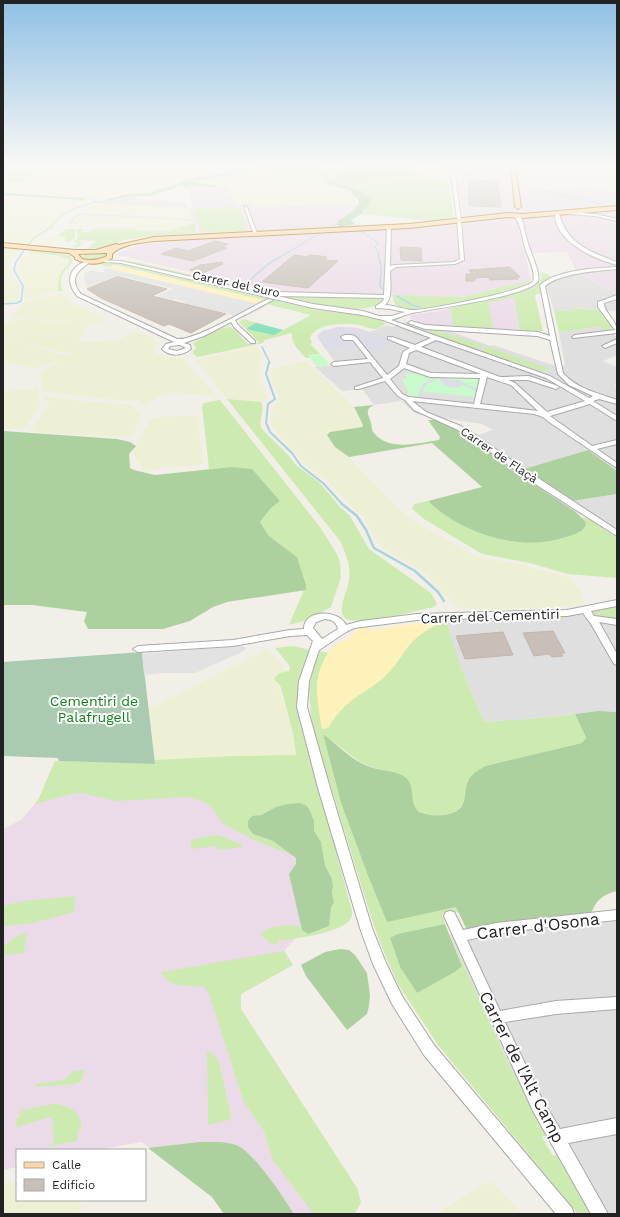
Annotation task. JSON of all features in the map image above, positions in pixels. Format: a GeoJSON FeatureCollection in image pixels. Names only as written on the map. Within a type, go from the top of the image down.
{"type":"FeatureCollection","features":[{"type":"Feature","properties":{"kind":"main road"},"geometry":{"type":"LineString","coordinates":[[68,251],[78,258],[88,262],[102,260],[110,256],[111,251],[130,244],[154,239],[388,227],[431,223]]}},
{"type":"Feature","properties":{"kind":"main road"},"geometry":{"type":"LineString","coordinates":[[3,245],[90,252],[132,241],[152,238],[255,232],[309,231]]}},
{"type":"Feature","properties":{"kind":"main road"},"geometry":{"type":"LineString","coordinates":[[98,251],[110,256]]}},
{"type":"Feature","properties":{"kind":"main road"},"geometry":{"type":"LineString","coordinates":[[78,258],[90,252]]}},
{"type":"Feature","properties":{"kind":"street"},"geometry":{"type":"LineString","coordinates":[[251,223],[255,232]]}},
{"type":"Feature","properties":{"kind":"street"},"geometry":{"type":"LineString","coordinates":[[388,271],[390,268],[399,266],[461,261],[460,223]]}},
{"type":"Feature","properties":{"kind":"street"},"geometry":{"type":"LineString","coordinates":[[380,307],[399,312],[420,311],[452,306],[526,288],[533,284],[537,276],[525,242],[521,223]]}},
{"type":"Feature","properties":{"kind":"street"},"geometry":{"type":"LineString","coordinates":[[559,223],[560,227],[575,244],[588,252],[615,264]]}},
{"type":"Feature","properties":{"kind":"street"},"geometry":{"type":"LineString","coordinates":[[372,312],[386,302],[387,297],[388,227]]}},
{"type":"Feature","properties":{"kind":"street"},"geometry":{"type":"LineString","coordinates":[[110,256],[121,262]]}},
{"type":"Feature","properties":{"kind":"street","name":"Carrer del Suro"},"geometry":{"type":"LineString","coordinates":[[110,256],[122,260],[139,262],[277,294],[387,297]]}},
{"type":"Feature","properties":{"kind":"street"},"geometry":{"type":"LineString","coordinates":[[78,258],[70,272],[68,280],[69,288],[75,296],[169,341],[180,343],[189,347]]}},
{"type":"Feature","properties":{"kind":"street"},"geometry":{"type":"LineString","coordinates":[[102,260],[121,262],[327,309]]}},
{"type":"Feature","properties":{"kind":"street"},"geometry":{"type":"LineString","coordinates":[[388,261],[392,265],[399,266]]}},
{"type":"Feature","properties":{"kind":"street"},"geometry":{"type":"LineString","coordinates":[[88,262],[79,266],[72,277],[72,285],[79,295],[174,343]]}},
{"type":"Feature","properties":{"kind":"street"},"geometry":{"type":"LineString","coordinates":[[615,264],[605,269],[551,276],[542,286],[552,338],[563,377],[571,384],[617,402]]}},
{"type":"Feature","properties":{"kind":"street"},"geometry":{"type":"LineString","coordinates":[[573,273],[615,264]]}},
{"type":"Feature","properties":{"kind":"street"},"geometry":{"type":"LineString","coordinates":[[534,268],[542,271]]}},
{"type":"Feature","properties":{"kind":"street"},"geometry":{"type":"LineString","coordinates":[[208,282],[214,285],[270,300],[327,309],[372,312],[396,324],[548,377],[574,391],[617,419]]}},
{"type":"Feature","properties":{"kind":"street"},"geometry":{"type":"LineString","coordinates":[[387,297],[388,302],[399,312],[405,321],[429,328]]}},
{"type":"Feature","properties":{"kind":"street"},"geometry":{"type":"LineString","coordinates":[[575,337],[617,330],[601,307],[601,302],[617,297]]}},
{"type":"Feature","properties":{"kind":"street"},"geometry":{"type":"LineString","coordinates":[[217,327],[235,324],[270,300]]}},
{"type":"Feature","properties":{"kind":"street"},"geometry":{"type":"LineString","coordinates":[[384,318],[399,312]]}},
{"type":"Feature","properties":{"kind":"street"},"geometry":{"type":"LineString","coordinates":[[190,340],[174,343],[166,346],[165,349],[171,352],[182,352],[188,350],[192,336],[202,335],[224,324],[235,324],[252,342]]}},
{"type":"Feature","properties":{"kind":"street"},"geometry":{"type":"LineString","coordinates":[[425,334],[421,332],[423,329],[429,328],[538,334],[552,338]]}},
{"type":"Feature","properties":{"kind":"street","name":"Carrer de Flaçà"},"geometry":{"type":"LineString","coordinates":[[354,338],[400,395],[407,399],[410,404],[421,412],[466,431],[520,470],[617,534]]}},
{"type":"Feature","properties":{"kind":"street"},"geometry":{"type":"LineString","coordinates":[[390,338],[487,375],[499,378],[517,387],[545,415],[617,466]]}},
{"type":"Feature","properties":{"kind":"street"},"geometry":{"type":"LineString","coordinates":[[357,388],[387,378],[400,368],[406,352],[436,338]]}},
{"type":"Feature","properties":{"kind":"street"},"geometry":{"type":"LineString","coordinates":[[606,346],[617,341]]}},
{"type":"Feature","properties":{"kind":"street"},"geometry":{"type":"LineString","coordinates":[[334,364],[372,360]]}},
{"type":"Feature","properties":{"kind":"street"},"geometry":{"type":"LineString","coordinates":[[402,365],[428,375],[487,375]]}},
{"type":"Feature","properties":{"kind":"street"},"geometry":{"type":"LineString","coordinates":[[531,371],[548,373],[556,371],[559,367]]}},
{"type":"Feature","properties":{"kind":"street"},"geometry":{"type":"LineString","coordinates":[[476,407],[487,375]]}},
{"type":"Feature","properties":{"kind":"street"},"geometry":{"type":"LineString","coordinates":[[499,378],[529,378],[557,388],[574,391]]}},
{"type":"Feature","properties":{"kind":"street"},"geometry":{"type":"LineString","coordinates":[[407,399],[534,412],[545,415],[590,402],[593,398],[608,399]]}},
{"type":"Feature","properties":{"kind":"street"},"geometry":{"type":"LineString","coordinates":[[591,448],[617,442]]}},
{"type":"Feature","properties":{"kind":"street","name":"Carrer del Cementiri"},"geometry":{"type":"LineString","coordinates":[[312,635],[330,637],[337,636],[342,626],[361,624],[438,616],[567,613],[617,603]]}},
{"type":"Feature","properties":{"kind":"street"},"geometry":{"type":"LineString","coordinates":[[586,610],[617,662]]}},
{"type":"Feature","properties":{"kind":"street"},"geometry":{"type":"LineString","coordinates":[[567,613],[592,619],[617,622]]}},
{"type":"Feature","properties":{"kind":"street"},"geometry":{"type":"LineString","coordinates":[[342,626],[332,617],[322,616],[312,620],[312,635],[304,681],[302,703],[305,721],[366,928],[380,964],[397,1000],[429,1050],[566,1214]]}},
{"type":"Feature","properties":{"kind":"street"},"geometry":{"type":"LineString","coordinates":[[138,649],[233,643],[290,633],[312,635]]}},
{"type":"Feature","properties":{"kind":"street","name":"Carrer d'Osona"},"geometry":{"type":"LineString","coordinates":[[459,936],[496,928],[617,915]]}},
{"type":"Feature","properties":{"kind":"street","name":"Carrer de l'Alt Camp"},"geometry":{"type":"LineString","coordinates":[[450,916],[538,1106],[600,1214]]}},
{"type":"Feature","properties":{"kind":"street"},"geometry":{"type":"LineString","coordinates":[[496,1018],[562,1007],[617,1003]]}},
{"type":"Feature","properties":{"kind":"street"},"geometry":{"type":"LineString","coordinates":[[556,1137],[617,1126]]}},
{"type":"Feature","properties":{"kind":"shaded area"},"geometry":{"type":"Polygon","coordinates":[[[70,223],[197,223],[165,232],[69,226],[70,223]]]}},
{"type":"Feature","properties":{"kind":"shaded area"},"geometry":{"type":"Polygon","coordinates":[[[197,223],[345,223],[335,232],[389,230],[457,223],[617,223],[617,295],[576,270],[567,252],[525,253],[531,280],[462,297],[277,293],[118,255],[118,253],[142,244],[199,239],[197,223]]]}},
{"type":"Feature","properties":{"kind":"shaded area"},"geometry":{"type":"Polygon","coordinates":[[[107,268],[266,306],[244,318],[184,303],[186,302],[175,299],[172,300],[157,296],[173,289],[116,275],[118,276],[88,288],[84,280],[85,273],[92,270],[102,273],[105,271],[103,270],[107,268]]]}},
{"type":"Feature","properties":{"kind":"shaded area"},"geometry":{"type":"Polygon","coordinates":[[[582,274],[617,295],[617,311],[578,308],[573,308],[574,311],[554,310],[546,287],[547,284],[558,278],[582,274]]]}},
{"type":"Feature","properties":{"kind":"shaded area"},"geometry":{"type":"Polygon","coordinates":[[[510,294],[518,294],[543,331],[426,325],[409,318],[411,315],[438,311],[510,294]]]}},
{"type":"Feature","properties":{"kind":"shaded area"},"geometry":{"type":"Polygon","coordinates":[[[405,321],[422,327],[442,328],[490,346],[493,345],[559,367],[565,365],[559,332],[600,327],[617,337],[617,355],[603,361],[617,367],[617,384],[614,386],[617,387],[617,471],[588,450],[524,469],[475,436],[493,430],[482,424],[416,414],[401,401],[374,405],[362,389],[342,391],[315,367],[337,365],[318,338],[323,331],[344,327],[358,328],[370,332],[387,325],[393,327],[405,321]]]}},
{"type":"Feature","properties":{"kind":"shaded area"},"geometry":{"type":"Polygon","coordinates":[[[337,327],[355,328],[389,339],[386,344],[386,350],[325,349],[317,336],[323,331],[337,327]]]}},
{"type":"Feature","properties":{"kind":"shaded area"},"geometry":{"type":"Polygon","coordinates":[[[435,330],[446,331],[551,367],[551,369],[487,346],[481,351],[475,349],[485,346],[435,330]]]}},
{"type":"Feature","properties":{"kind":"shaded area"},"geometry":{"type":"Polygon","coordinates":[[[434,341],[443,342],[516,369],[526,371],[552,381],[565,389],[533,375],[442,344],[426,344],[434,341]]]}},
{"type":"Feature","properties":{"kind":"shaded area"},"geometry":{"type":"Polygon","coordinates":[[[428,373],[486,377],[477,391],[463,385],[456,388],[449,387],[442,383],[439,378],[427,384],[423,389],[424,392],[422,398],[417,398],[423,384],[433,378],[442,376],[424,375],[428,373]],[[455,377],[443,379],[458,380],[478,389],[481,378],[455,377]]]}},
{"type":"Feature","properties":{"kind":"shaded area"},"geometry":{"type":"Polygon","coordinates":[[[617,494],[617,537],[567,503],[572,501],[617,494]]]}},
{"type":"Feature","properties":{"kind":"shaded area"},"geometry":{"type":"Polygon","coordinates":[[[617,600],[617,712],[598,711],[552,717],[484,722],[461,668],[448,629],[441,629],[434,616],[588,607],[617,600]]]}},
{"type":"Feature","properties":{"kind":"shaded area"},"geometry":{"type":"Polygon","coordinates":[[[242,646],[246,648],[244,651],[195,673],[163,673],[144,675],[142,654],[242,646]]]}},
{"type":"Feature","properties":{"kind":"shaded area"},"geometry":{"type":"Polygon","coordinates":[[[297,755],[325,928],[295,939],[284,951],[293,965],[241,994],[241,1009],[357,1188],[361,1202],[354,1214],[224,1214],[212,1197],[142,1142],[101,1149],[16,1149],[16,1167],[3,1170],[3,829],[21,820],[39,799],[55,761],[155,764],[155,760],[297,755]]]}},
{"type":"Feature","properties":{"kind":"shaded area"},"geometry":{"type":"Polygon","coordinates":[[[617,911],[617,1214],[592,1214],[556,1154],[507,1060],[450,935],[499,922],[519,919],[617,911]]]}},
{"type":"Feature","properties":{"kind":"green space"},"geometry":{"type":"Polygon","coordinates":[[[3,223],[59,223],[56,227],[28,245],[3,244],[3,223]]]}},
{"type":"Feature","properties":{"kind":"green space"},"geometry":{"type":"Polygon","coordinates":[[[72,223],[193,223],[167,231],[70,226],[72,223]]]}},
{"type":"Feature","properties":{"kind":"green space"},"geometry":{"type":"Polygon","coordinates":[[[196,223],[196,233],[152,236],[125,240],[103,248],[88,249],[95,241],[79,240],[82,243],[79,247],[69,246],[79,244],[74,242],[78,238],[76,229],[84,229],[82,232],[89,232],[93,229],[110,229],[165,232],[196,223]]]}},
{"type":"Feature","properties":{"kind":"green space"},"geometry":{"type":"Polygon","coordinates":[[[198,223],[245,223],[248,231],[201,232],[198,223]]]}},
{"type":"Feature","properties":{"kind":"green space"},"geometry":{"type":"Polygon","coordinates":[[[338,223],[355,224],[340,227],[338,223]]]}},
{"type":"Feature","properties":{"kind":"green space"},"geometry":{"type":"Polygon","coordinates":[[[66,229],[75,229],[75,238],[69,242],[64,241],[66,240],[64,239],[66,237],[57,236],[66,229]]]}},
{"type":"Feature","properties":{"kind":"green space"},"geometry":{"type":"Polygon","coordinates":[[[50,236],[63,239],[53,246],[36,245],[50,236]]]}},
{"type":"Feature","properties":{"kind":"green space"},"geometry":{"type":"Polygon","coordinates":[[[3,248],[19,249],[7,267],[14,278],[3,278],[3,248]]]}},
{"type":"Feature","properties":{"kind":"green space"},"geometry":{"type":"Polygon","coordinates":[[[32,250],[70,255],[73,262],[61,278],[61,286],[63,291],[58,291],[59,278],[70,260],[60,256],[30,252],[32,250]]]}},
{"type":"Feature","properties":{"kind":"green space"},"geometry":{"type":"Polygon","coordinates":[[[30,252],[60,256],[70,260],[62,271],[58,291],[24,299],[26,284],[20,277],[19,267],[21,259],[30,252]]]}},
{"type":"Feature","properties":{"kind":"green space"},"geometry":{"type":"Polygon","coordinates":[[[105,253],[108,255],[99,260],[87,260],[81,258],[85,254],[105,253]]]}},
{"type":"Feature","properties":{"kind":"green space"},"geometry":{"type":"Polygon","coordinates":[[[125,261],[142,263],[277,295],[382,298],[382,301],[378,305],[356,309],[327,307],[125,261]]]}},
{"type":"Feature","properties":{"kind":"green space"},"geometry":{"type":"Polygon","coordinates":[[[101,263],[117,263],[266,298],[263,300],[115,265],[109,267],[102,265],[101,263]]]}},
{"type":"Feature","properties":{"kind":"green space"},"geometry":{"type":"Polygon","coordinates":[[[540,272],[548,274],[551,277],[541,285],[540,294],[536,294],[535,296],[543,331],[520,330],[514,297],[488,303],[493,328],[453,326],[451,311],[447,309],[529,289],[540,281],[542,276],[540,272]]]}},
{"type":"Feature","properties":{"kind":"green space"},"geometry":{"type":"Polygon","coordinates":[[[3,279],[14,279],[19,285],[19,294],[16,302],[3,303],[3,279]]]}},
{"type":"Feature","properties":{"kind":"green space"},"geometry":{"type":"Polygon","coordinates":[[[531,280],[524,285],[493,295],[432,307],[406,309],[396,305],[393,298],[393,295],[462,297],[531,280]]]}},
{"type":"Feature","properties":{"kind":"green space"},"geometry":{"type":"Polygon","coordinates":[[[60,293],[72,303],[108,319],[96,324],[12,317],[24,302],[60,293]]]}},
{"type":"Feature","properties":{"kind":"green space"},"geometry":{"type":"Polygon","coordinates":[[[274,300],[316,310],[362,315],[379,320],[386,324],[375,329],[359,325],[339,324],[318,329],[310,338],[312,343],[310,344],[320,354],[309,355],[310,358],[306,358],[296,347],[292,333],[265,340],[263,343],[198,357],[193,354],[193,351],[196,348],[193,343],[222,328],[233,328],[248,344],[259,343],[239,322],[244,319],[283,330],[311,315],[266,304],[274,300]]]}},
{"type":"Feature","properties":{"kind":"green space"},"geometry":{"type":"Polygon","coordinates":[[[573,308],[599,310],[613,328],[607,331],[599,327],[559,332],[554,310],[574,311],[573,308]]]}},
{"type":"Feature","properties":{"kind":"green space"},"geometry":{"type":"Polygon","coordinates":[[[11,319],[88,323],[78,343],[119,340],[136,332],[144,334],[159,343],[154,347],[154,352],[156,354],[184,359],[217,397],[182,393],[165,393],[144,406],[140,400],[124,401],[45,392],[42,390],[41,372],[64,358],[35,369],[3,361],[3,341],[20,343],[67,356],[71,354],[3,339],[3,329],[11,319]]]}},
{"type":"Feature","properties":{"kind":"green space"},"geometry":{"type":"Polygon","coordinates":[[[256,323],[283,330],[274,335],[246,329],[256,323]]]}},
{"type":"Feature","properties":{"kind":"green space"},"geometry":{"type":"Polygon","coordinates":[[[428,330],[445,332],[485,346],[475,349],[428,333],[428,330]]]}},
{"type":"Feature","properties":{"kind":"green space"},"geometry":{"type":"Polygon","coordinates":[[[255,346],[258,347],[261,352],[259,376],[267,398],[261,402],[227,399],[196,361],[199,359],[255,346]]]}},
{"type":"Feature","properties":{"kind":"green space"},"geometry":{"type":"Polygon","coordinates":[[[487,346],[551,369],[537,370],[481,351],[487,346]]]}},
{"type":"Feature","properties":{"kind":"green space"},"geometry":{"type":"Polygon","coordinates":[[[320,354],[329,363],[327,364],[328,366],[317,367],[308,355],[320,354]]]}},
{"type":"Feature","properties":{"kind":"green space"},"geometry":{"type":"Polygon","coordinates":[[[306,361],[349,401],[363,426],[327,434],[335,447],[349,457],[398,508],[413,520],[477,557],[512,563],[570,577],[580,590],[585,604],[576,606],[495,610],[462,609],[456,607],[425,573],[382,548],[363,517],[343,499],[328,481],[307,466],[276,432],[271,424],[270,420],[274,405],[279,398],[270,373],[271,371],[278,367],[306,361]]]}},
{"type":"Feature","properties":{"kind":"green space"},"geometry":{"type":"Polygon","coordinates":[[[405,374],[481,378],[476,397],[424,392],[422,398],[405,395],[409,394],[402,379],[407,379],[405,374]]]}},
{"type":"Feature","properties":{"kind":"green space"},"geometry":{"type":"Polygon","coordinates":[[[38,387],[40,405],[26,427],[20,429],[3,427],[3,391],[26,390],[38,387]]]}},
{"type":"Feature","properties":{"kind":"green space"},"geometry":{"type":"Polygon","coordinates":[[[43,397],[132,405],[139,412],[140,418],[136,430],[130,437],[41,433],[31,429],[49,404],[43,397]]]}},
{"type":"Feature","properties":{"kind":"green space"},"geometry":{"type":"Polygon","coordinates":[[[227,399],[261,402],[263,409],[260,422],[262,429],[296,465],[319,482],[340,507],[350,516],[369,549],[431,593],[437,604],[434,607],[378,619],[357,621],[349,620],[344,617],[342,614],[342,606],[348,585],[349,568],[347,557],[340,541],[227,399]]]}},
{"type":"Feature","properties":{"kind":"green space"},"geometry":{"type":"Polygon","coordinates":[[[220,400],[320,527],[337,554],[340,563],[341,577],[331,607],[307,620],[289,625],[306,585],[297,557],[269,536],[260,522],[271,508],[280,501],[231,467],[209,469],[202,406],[204,403],[220,400]]]}},
{"type":"Feature","properties":{"kind":"green space"},"geometry":{"type":"Polygon","coordinates":[[[374,405],[368,409],[368,413],[373,432],[379,438],[387,442],[404,445],[439,440],[440,437],[428,420],[436,420],[461,430],[517,473],[576,512],[585,521],[586,525],[579,532],[573,535],[546,542],[528,543],[491,537],[456,522],[428,501],[482,487],[432,443],[349,457],[335,447],[327,435],[330,432],[362,427],[363,425],[354,407],[374,405]]]}},
{"type":"Feature","properties":{"kind":"green space"},"geometry":{"type":"Polygon","coordinates":[[[196,415],[204,464],[164,468],[144,472],[132,451],[151,419],[158,417],[196,415]]]}},
{"type":"Feature","properties":{"kind":"green space"},"geometry":{"type":"Polygon","coordinates":[[[3,431],[117,439],[130,442],[136,446],[129,454],[130,468],[155,475],[231,467],[252,469],[280,501],[271,508],[260,522],[269,536],[297,557],[306,585],[306,590],[227,602],[213,607],[190,621],[163,629],[88,629],[84,621],[87,612],[32,605],[3,605],[3,431]]]}},
{"type":"Feature","properties":{"kind":"green space"},"geometry":{"type":"Polygon","coordinates":[[[588,450],[617,471],[617,494],[572,501],[524,469],[588,450]]]}},
{"type":"Feature","properties":{"kind":"green space"},"geometry":{"type":"Polygon","coordinates":[[[428,501],[456,522],[491,537],[509,541],[528,543],[546,542],[563,538],[576,534],[584,528],[586,525],[582,517],[590,519],[617,538],[617,578],[568,574],[530,563],[482,554],[424,519],[412,509],[414,504],[428,501]]]}},
{"type":"Feature","properties":{"kind":"green space"},"geometry":{"type":"Polygon","coordinates":[[[617,605],[617,619],[596,617],[593,614],[594,612],[617,605]]]}},
{"type":"Feature","properties":{"kind":"green space"},"geometry":{"type":"Polygon","coordinates":[[[554,615],[563,616],[563,620],[554,618],[507,621],[506,618],[554,615]]]}},
{"type":"Feature","properties":{"kind":"green space"},"geometry":{"type":"Polygon","coordinates":[[[448,619],[457,619],[454,622],[447,624],[461,668],[484,722],[575,714],[586,739],[582,743],[485,766],[468,780],[463,804],[457,812],[439,816],[425,815],[415,809],[412,800],[412,789],[398,773],[371,767],[360,762],[323,734],[341,803],[367,873],[443,910],[456,907],[459,912],[442,914],[445,924],[397,934],[390,938],[400,967],[417,993],[455,972],[462,966],[450,935],[507,1060],[546,1135],[542,1137],[553,1156],[556,1154],[592,1214],[578,1214],[438,1045],[398,984],[373,923],[312,726],[309,688],[313,667],[320,651],[329,653],[319,673],[317,682],[318,698],[328,728],[334,718],[349,702],[394,666],[417,637],[438,624],[440,626],[448,619]]]}},
{"type":"Feature","properties":{"kind":"green space"},"geometry":{"type":"Polygon","coordinates":[[[294,646],[310,650],[298,686],[298,709],[352,911],[351,917],[347,923],[339,928],[294,939],[277,941],[277,944],[272,944],[263,937],[262,932],[273,927],[292,925],[298,926],[308,934],[329,925],[331,908],[334,902],[332,893],[332,879],[325,865],[321,842],[314,831],[314,821],[295,810],[285,806],[276,807],[252,817],[248,827],[253,834],[273,841],[292,855],[252,839],[225,825],[221,822],[213,809],[203,801],[187,797],[115,801],[85,794],[72,794],[35,804],[55,761],[155,764],[155,760],[232,756],[296,755],[294,738],[282,691],[280,685],[274,679],[279,674],[289,671],[290,669],[289,665],[275,648],[294,646]]]}},
{"type":"Feature","properties":{"kind":"green space"},"geometry":{"type":"Polygon","coordinates":[[[267,649],[281,663],[285,670],[276,676],[294,738],[297,755],[232,756],[155,760],[148,709],[267,649]]]}},
{"type":"Feature","properties":{"kind":"green space","name":"Cementiri de Palafrugell"},"geometry":{"type":"Polygon","coordinates":[[[142,652],[155,764],[59,761],[58,758],[3,756],[3,662],[142,652]]]}},
{"type":"Feature","properties":{"kind":"green space"},"geometry":{"type":"Polygon","coordinates":[[[598,711],[617,712],[617,891],[601,898],[595,905],[591,914],[498,923],[467,930],[456,907],[387,922],[341,803],[323,734],[357,761],[370,767],[397,773],[405,777],[411,787],[414,805],[417,810],[431,815],[446,815],[459,810],[462,806],[467,783],[474,773],[485,766],[582,743],[586,738],[575,714],[598,711]]]}},
{"type":"Feature","properties":{"kind":"green space"},"geometry":{"type":"Polygon","coordinates":[[[300,803],[307,806],[314,821],[314,831],[321,842],[325,865],[332,879],[332,893],[334,902],[331,908],[329,926],[308,934],[302,930],[289,874],[296,864],[296,858],[273,841],[253,834],[248,827],[248,821],[252,816],[261,815],[276,807],[300,803]]]}},
{"type":"Feature","properties":{"kind":"green space"},"geometry":{"type":"Polygon","coordinates":[[[214,835],[221,836],[241,844],[242,847],[218,850],[217,846],[191,849],[191,840],[214,835]]]}},
{"type":"Feature","properties":{"kind":"green space"},"geometry":{"type":"Polygon","coordinates":[[[75,896],[74,912],[33,923],[3,926],[3,906],[23,901],[75,896]]]}},
{"type":"Feature","properties":{"kind":"green space"},"geometry":{"type":"Polygon","coordinates":[[[445,924],[462,966],[455,972],[417,993],[400,967],[390,938],[397,934],[445,924]]]}},
{"type":"Feature","properties":{"kind":"green space"},"geometry":{"type":"Polygon","coordinates":[[[27,933],[24,953],[3,955],[3,947],[17,936],[27,933]]]}},
{"type":"Feature","properties":{"kind":"green space"},"geometry":{"type":"Polygon","coordinates":[[[340,949],[349,950],[355,955],[367,973],[370,995],[367,1014],[347,1030],[306,976],[301,965],[325,952],[340,949]]]}},
{"type":"Feature","properties":{"kind":"green space"},"geometry":{"type":"Polygon","coordinates":[[[284,951],[293,965],[241,994],[241,1009],[357,1188],[361,1202],[354,1214],[314,1214],[273,1160],[264,1131],[244,1103],[209,994],[204,987],[179,985],[169,982],[161,972],[284,951]]]}},
{"type":"Feature","properties":{"kind":"green space"},"geometry":{"type":"Polygon","coordinates":[[[207,1051],[213,1053],[219,1062],[231,1116],[229,1120],[208,1125],[207,1051]]]}},
{"type":"Feature","properties":{"kind":"green space"},"geometry":{"type":"Polygon","coordinates":[[[85,1070],[81,1081],[75,1084],[36,1087],[36,1084],[64,1080],[74,1071],[85,1070]]]}},
{"type":"Feature","properties":{"kind":"green space"},"geometry":{"type":"Polygon","coordinates":[[[54,1104],[70,1108],[77,1114],[82,1129],[78,1130],[78,1139],[76,1141],[48,1147],[54,1142],[52,1124],[54,1122],[50,1117],[16,1127],[17,1118],[20,1117],[20,1113],[16,1113],[27,1109],[54,1104]]]}},
{"type":"Feature","properties":{"kind":"green space"},"geometry":{"type":"Polygon","coordinates":[[[200,1142],[227,1143],[236,1145],[243,1149],[268,1176],[294,1214],[224,1214],[212,1197],[148,1148],[200,1142]]]}},
{"type":"Feature","properties":{"kind":"green space"},"geometry":{"type":"Polygon","coordinates":[[[16,1181],[16,1201],[79,1201],[82,1205],[77,1214],[3,1214],[3,1184],[16,1181]]]}},
{"type":"Feature","properties":{"kind":"green space"},"geometry":{"type":"Polygon","coordinates":[[[487,1182],[492,1182],[522,1214],[436,1214],[487,1182]]]}},
{"type":"Feature","properties":{"kind":"sand"},"geometry":{"type":"Polygon","coordinates":[[[114,265],[263,300],[256,304],[107,268],[114,265]]]}},
{"type":"Feature","properties":{"kind":"sand"},"geometry":{"type":"Polygon","coordinates":[[[436,620],[438,624],[417,637],[382,679],[346,705],[328,728],[322,729],[317,697],[318,677],[321,667],[325,657],[332,648],[354,633],[357,629],[355,625],[365,623],[368,629],[372,630],[436,620]]]}},
{"type":"Feature","properties":{"kind":"building"},"geometry":{"type":"Polygon","coordinates":[[[215,241],[228,244],[221,247],[227,248],[193,261],[161,254],[176,248],[188,251],[215,241]]]}},
{"type":"Feature","properties":{"kind":"building"},"geometry":{"type":"Polygon","coordinates":[[[400,247],[421,248],[422,261],[401,260],[400,247]]]}},
{"type":"Feature","properties":{"kind":"building"},"geometry":{"type":"Polygon","coordinates":[[[294,255],[307,257],[310,255],[320,256],[327,257],[325,260],[338,261],[308,288],[262,282],[294,255]]]}},
{"type":"Feature","properties":{"kind":"building"},"geometry":{"type":"Polygon","coordinates":[[[222,262],[223,264],[203,273],[190,270],[200,265],[222,262]]]}},
{"type":"Feature","properties":{"kind":"building"},"geometry":{"type":"Polygon","coordinates":[[[510,267],[520,277],[516,277],[518,279],[490,280],[488,277],[475,278],[475,281],[466,281],[466,274],[472,274],[469,270],[510,267]]]}},
{"type":"Feature","properties":{"kind":"building"},"geometry":{"type":"Polygon","coordinates":[[[119,276],[167,289],[152,296],[226,314],[191,333],[169,324],[164,326],[101,298],[87,289],[119,276]]]}},
{"type":"Feature","properties":{"kind":"building"},"geometry":{"type":"Polygon","coordinates":[[[553,631],[565,653],[561,653],[563,656],[552,657],[549,654],[534,656],[523,633],[553,631]]]}},
{"type":"Feature","properties":{"kind":"building"},"geometry":{"type":"Polygon","coordinates":[[[503,632],[513,655],[465,659],[456,636],[503,632]]]}},
{"type":"Feature","properties":{"kind":"waterway"},"geometry":{"type":"LineString","coordinates":[[28,245],[34,238],[50,228],[55,223]]}},
{"type":"Feature","properties":{"kind":"waterway"},"geometry":{"type":"LineString","coordinates":[[332,227],[341,223]]}},
{"type":"Feature","properties":{"kind":"waterway"},"geometry":{"type":"LineString","coordinates":[[359,230],[379,243],[375,246],[378,253]]}},
{"type":"Feature","properties":{"kind":"waterway"},"geometry":{"type":"LineString","coordinates":[[287,253],[320,233]]}},
{"type":"Feature","properties":{"kind":"waterway"},"geometry":{"type":"LineString","coordinates":[[22,253],[25,249]]}},
{"type":"Feature","properties":{"kind":"waterway"},"geometry":{"type":"LineString","coordinates":[[3,304],[17,303],[21,301],[23,286],[14,270],[16,262],[23,252]]}},
{"type":"Feature","properties":{"kind":"waterway"},"geometry":{"type":"LineString","coordinates":[[248,282],[268,264],[289,252]]}},
{"type":"Feature","properties":{"kind":"waterway"},"geometry":{"type":"LineString","coordinates":[[378,252],[379,257]]}},
{"type":"Feature","properties":{"kind":"waterway"},"geometry":{"type":"LineString","coordinates":[[379,259],[381,266]]}},
{"type":"Feature","properties":{"kind":"waterway"},"geometry":{"type":"LineString","coordinates":[[381,268],[380,286],[382,289]]}},
{"type":"Feature","properties":{"kind":"waterway"},"geometry":{"type":"LineString","coordinates":[[397,296],[412,305],[420,307]]}},
{"type":"Feature","properties":{"kind":"waterway"},"geometry":{"type":"LineString","coordinates":[[262,347],[270,363]]}},
{"type":"Feature","properties":{"kind":"waterway"},"geometry":{"type":"LineString","coordinates":[[269,362],[266,374],[275,399],[268,404],[266,423],[270,432],[292,453],[301,466],[323,483],[342,504]]}},
{"type":"Feature","properties":{"kind":"waterway"},"geometry":{"type":"LineString","coordinates":[[342,504],[357,516],[366,530],[374,548],[415,571],[438,592],[444,601]]}}]}
